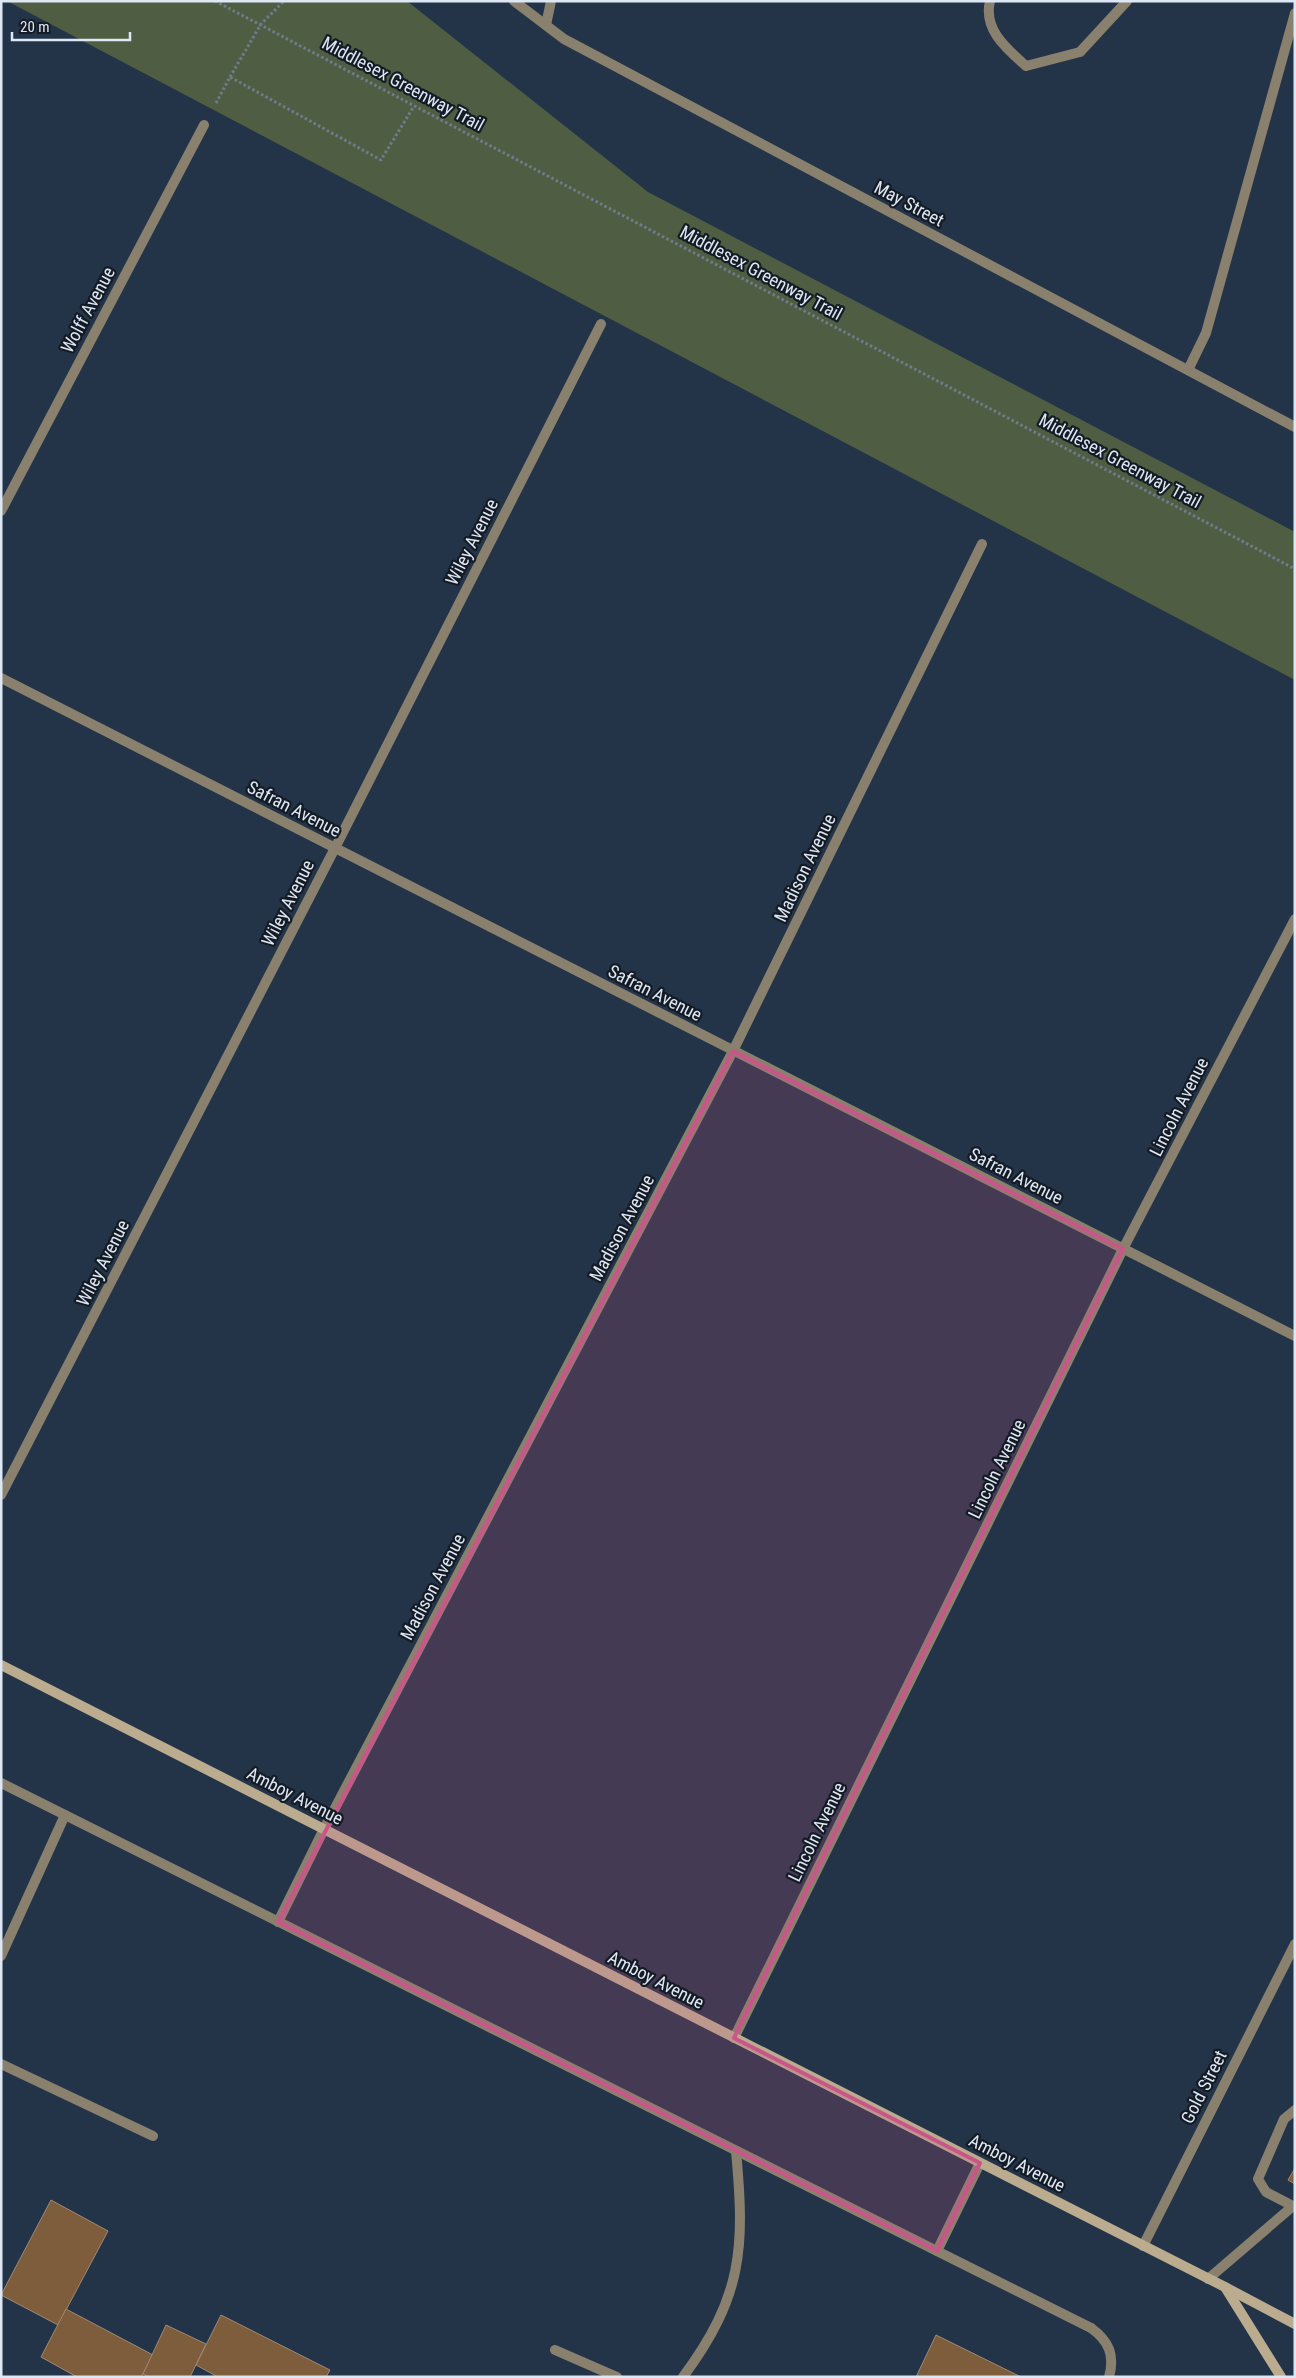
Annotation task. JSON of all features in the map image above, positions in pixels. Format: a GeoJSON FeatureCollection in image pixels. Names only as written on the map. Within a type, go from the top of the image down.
{"type":"FeatureCollection","features":[{"type":"Feature","properties":{"kind":"street","name":"May Street"},"geometry":{"type":"LineString","coordinates":[[514,1],[564,39],[1295,427]]}},
{"type":"Feature","properties":{"kind":"street"},"geometry":{"type":"LineString","coordinates":[[546,25],[551,1]]}},
{"type":"Feature","properties":{"kind":"street"},"geometry":{"type":"LineString","coordinates":[[990,1],[988,10],[997,40],[1026,66],[1080,52],[1127,1]]}},
{"type":"Feature","properties":{"kind":"street"},"geometry":{"type":"LineString","coordinates":[[1188,370],[1206,333],[1295,12]]}},
{"type":"Feature","properties":{"kind":"street","name":"Wolff Avenue"},"geometry":{"type":"LineString","coordinates":[[1,512],[204,125]]}},
{"type":"Feature","properties":{"kind":"street","name":"Wiley Avenue"},"geometry":{"type":"LineString","coordinates":[[1,1494],[335,848],[601,324]]}},
{"type":"Feature","properties":{"kind":"street","name":"Madison Avenue"},"geometry":{"type":"LineString","coordinates":[[278,1922],[324,1829],[733,1051],[982,544]]}},
{"type":"Feature","properties":{"kind":"street","name":"Safran Avenue"},"geometry":{"type":"LineString","coordinates":[[1,678],[1295,1336]]}},
{"type":"Feature","properties":{"kind":"street","name":"Lincoln Avenue"},"geometry":{"type":"LineString","coordinates":[[734,2038],[1123,1249],[1295,919]]}},
{"type":"Feature","properties":{"kind":"street","name":"Amboy Avenue"},"geometry":{"type":"LineString","coordinates":[[1,1665],[1295,2324]]}},
{"type":"Feature","properties":{"kind":"street"},"geometry":{"type":"LineString","coordinates":[[1,1783],[1091,2328],[1103,2336],[1109,2346],[1112,2358],[1109,2377]]}},
{"type":"Feature","properties":{"kind":"street"},"geometry":{"type":"LineString","coordinates":[[1,1956],[65,1815]]}},
{"type":"Feature","properties":{"kind":"street","name":"Gold Street"},"geometry":{"type":"LineString","coordinates":[[1143,2246],[1295,1944]]}},
{"type":"Feature","properties":{"kind":"street"},"geometry":{"type":"LineString","coordinates":[[1,2064],[153,2136]]}},
{"type":"Feature","properties":{"kind":"street"},"geometry":{"type":"LineString","coordinates":[[1208,2279],[1294,2206],[1266,2192],[1258,2179],[1284,2119],[1295,2110]]}},
{"type":"Feature","properties":{"kind":"street"},"geometry":{"type":"LineString","coordinates":[[683,2377],[704,2348],[726,2307],[738,2265],[741,2201],[736,2151]]}},
{"type":"Feature","properties":{"kind":"street"},"geometry":{"type":"LineString","coordinates":[[936,2251],[980,2163]]}},
{"type":"Feature","properties":{"kind":"street"},"geometry":{"type":"LineString","coordinates":[[1225,2287],[1281,2377]]}},
{"type":"Feature","properties":{"kind":"street"},"geometry":{"type":"LineString","coordinates":[[554,2350],[617,2377]]}},
{"type":"Feature","properties":{"kind":"path","name":"Middlesex Greenway Trail"},"geometry":{"type":"LineString","coordinates":[[215,1],[1295,569]]}},
{"type":"Feature","properties":{"kind":"path"},"geometry":{"type":"LineString","coordinates":[[204,125],[261,24],[284,1]]}},
{"type":"Feature","properties":{"kind":"path"},"geometry":{"type":"LineString","coordinates":[[230,77],[381,160],[414,106]]}},
{"type":"Feature","properties":{"kind":"highlighted area"},"geometry":{"type":"Polygon","coordinates":[[[733,1051],[1123,1249],[734,2038],[980,2163],[937,2251],[278,1922],[733,1051]]]}},
{"type":"Feature","properties":{"kind":"green space"},"geometry":{"type":"Polygon","coordinates":[[[7,1],[407,1],[648,192],[1295,532],[1295,680],[7,1]]]}},
{"type":"Feature","properties":{"kind":"building"},"geometry":{"type":"Polygon","coordinates":[[[1295,2168],[1295,2184],[1288,2180],[1295,2168]]]}},
{"type":"Feature","properties":{"kind":"building"},"geometry":{"type":"Polygon","coordinates":[[[51,2200],[108,2231],[58,2325],[1,2295],[51,2200]]]}},
{"type":"Feature","properties":{"kind":"building"},"geometry":{"type":"Polygon","coordinates":[[[66,2309],[153,2355],[141,2377],[77,2377],[41,2357],[66,2309]]]}},
{"type":"Feature","properties":{"kind":"building"},"geometry":{"type":"Polygon","coordinates":[[[221,2315],[330,2370],[326,2377],[218,2377],[196,2365],[221,2315]]]}},
{"type":"Feature","properties":{"kind":"building"},"geometry":{"type":"Polygon","coordinates":[[[166,2325],[206,2344],[190,2377],[149,2377],[143,2374],[166,2325]]]}},
{"type":"Feature","properties":{"kind":"building"},"geometry":{"type":"Polygon","coordinates":[[[936,2335],[1021,2377],[916,2377],[936,2335]]]}}]}
